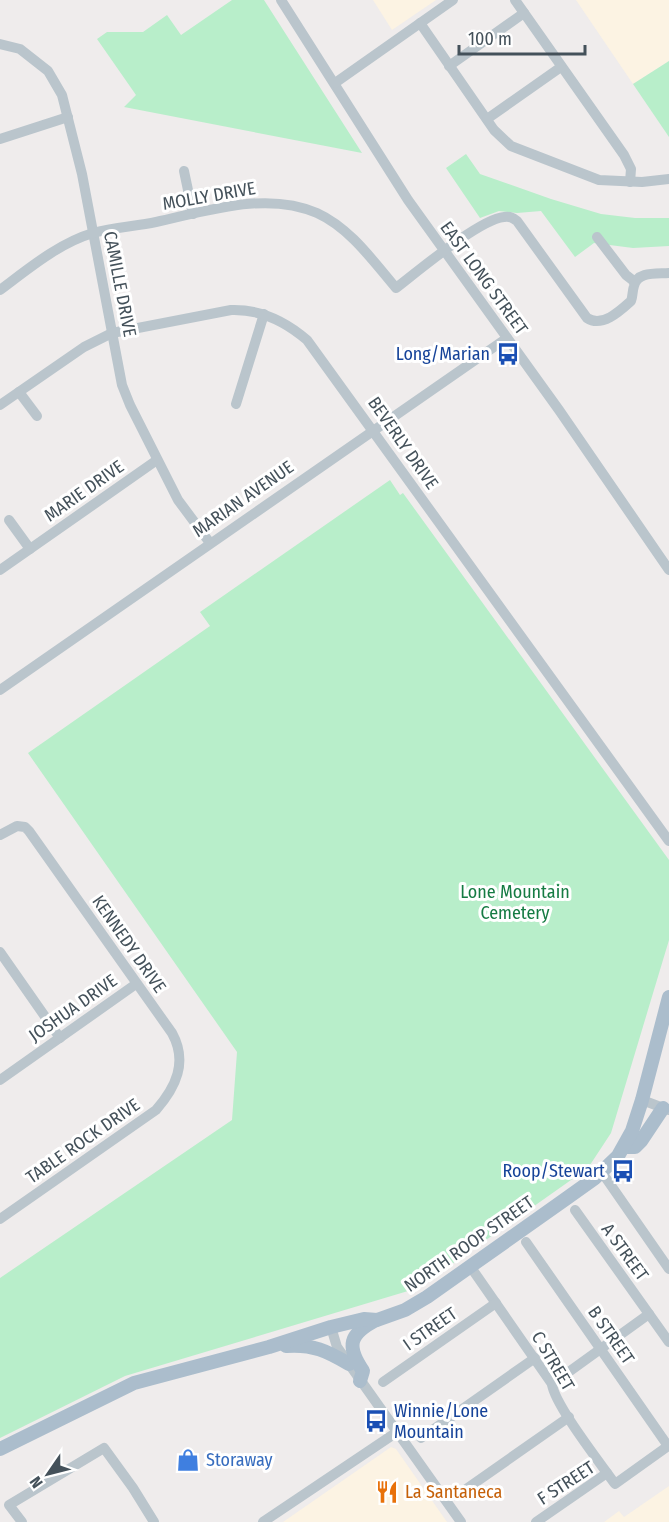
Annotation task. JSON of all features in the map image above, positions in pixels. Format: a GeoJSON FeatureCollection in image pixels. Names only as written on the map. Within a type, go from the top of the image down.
{"type":"FeatureCollection","features":[{"type":"Feature","properties":{"kind":"main road","name":"NORTH ROOP STREET"},"geometry":{"type":"LineString","coordinates":[[0,1449],[134,1383],[269,1347],[331,1327],[364,1319],[376,1320],[405,1310],[577,1191],[618,1156],[625,1147],[642,1100],[669,997]]}},
{"type":"Feature","properties":{"kind":"main road"},"geometry":{"type":"LineString","coordinates":[[625,1147],[635,1147],[641,1142],[666,1109]]}},
{"type":"Feature","properties":{"kind":"main road"},"geometry":{"type":"LineString","coordinates":[[360,1381],[363,1371],[352,1349],[354,1337],[361,1328],[376,1320]]}},
{"type":"Feature","properties":{"kind":"main road"},"geometry":{"type":"LineString","coordinates":[[269,1347],[305,1345],[333,1355],[349,1365]]}},
{"type":"Feature","properties":{"kind":"street","name":"EAST LONG STREET"},"geometry":{"type":"LineString","coordinates":[[281,0],[408,200],[669,570]]}},
{"type":"Feature","properties":{"kind":"street"},"geometry":{"type":"LineString","coordinates":[[335,82],[453,0]]}},
{"type":"Feature","properties":{"kind":"street"},"geometry":{"type":"LineString","coordinates":[[515,0],[624,155],[631,169],[630,182]]}},
{"type":"Feature","properties":{"kind":"street"},"geometry":{"type":"LineString","coordinates":[[449,66],[524,13]]}},
{"type":"Feature","properties":{"kind":"street"},"geometry":{"type":"LineString","coordinates":[[420,23],[501,138],[511,146],[599,180],[630,182],[669,179]]}},
{"type":"Feature","properties":{"kind":"street","name":"CAMILLE DRIVE"},"geometry":{"type":"LineString","coordinates":[[0,44],[20,49],[48,71],[62,94],[93,233],[122,385],[178,500],[210,543]]}},
{"type":"Feature","properties":{"kind":"street"},"geometry":{"type":"LineString","coordinates":[[487,119],[561,67]]}},
{"type":"Feature","properties":{"kind":"street"},"geometry":{"type":"LineString","coordinates":[[0,139],[68,117]]}},
{"type":"Feature","properties":{"kind":"street"},"geometry":{"type":"LineString","coordinates":[[184,171],[194,214]]}},
{"type":"Feature","properties":{"kind":"street","name":"MOLLY DRIVE"},"geometry":{"type":"LineString","coordinates":[[0,290],[62,247],[93,233],[260,202],[297,206],[318,213],[342,229],[396,288],[474,230],[503,217],[514,219],[592,322],[603,321],[628,304],[633,296],[635,282]]}},
{"type":"Feature","properties":{"kind":"street"},"geometry":{"type":"LineString","coordinates":[[597,237],[626,275],[635,282],[644,275],[669,273]]}},
{"type":"Feature","properties":{"kind":"street","name":"BEVERLY DRIVE"},"geometry":{"type":"LineString","coordinates":[[0,405],[84,347],[112,333],[231,310],[245,309],[281,320],[307,340],[669,841]]}},
{"type":"Feature","properties":{"kind":"street"},"geometry":{"type":"LineString","coordinates":[[236,404],[264,314]]}},
{"type":"Feature","properties":{"kind":"street","name":"MARIAN AVENUE"},"geometry":{"type":"LineString","coordinates":[[0,690],[507,338]]}},
{"type":"Feature","properties":{"kind":"street"},"geometry":{"type":"LineString","coordinates":[[20,392],[37,416]]}},
{"type":"Feature","properties":{"kind":"street","name":"MARIE DRIVE"},"geometry":{"type":"LineString","coordinates":[[0,570],[157,460]]}},
{"type":"Feature","properties":{"kind":"street"},"geometry":{"type":"LineString","coordinates":[[9,520],[30,549]]}},
{"type":"Feature","properties":{"kind":"street","name":"KENNEDY DRIVE"},"geometry":{"type":"LineString","coordinates":[[0,835],[17,826],[25,827],[29,831],[172,1033],[180,1062],[176,1083],[171,1093],[156,1110]]}},
{"type":"Feature","properties":{"kind":"street"},"geometry":{"type":"LineString","coordinates":[[0,952],[60,1038]]}},
{"type":"Feature","properties":{"kind":"street","name":"JOSHUA DRIVE"},"geometry":{"type":"LineString","coordinates":[[0,1080],[136,984]]}},
{"type":"Feature","properties":{"kind":"street"},"geometry":{"type":"LineString","coordinates":[[642,1100],[666,1109]]}},
{"type":"Feature","properties":{"kind":"street","name":"TABLE ROCK DRIVE"},"geometry":{"type":"LineString","coordinates":[[0,1219],[156,1110]]}},
{"type":"Feature","properties":{"kind":"street"},"geometry":{"type":"LineString","coordinates":[[601,1171],[669,1269]]}},
{"type":"Feature","properties":{"kind":"street","name":"A STREET"},"geometry":{"type":"LineString","coordinates":[[575,1210],[669,1342]]}},
{"type":"Feature","properties":{"kind":"street","name":"B STREET"},"geometry":{"type":"LineString","coordinates":[[526,1242],[668,1446]]}},
{"type":"Feature","properties":{"kind":"street","name":"C STREET"},"geometry":{"type":"LineString","coordinates":[[470,1266],[535,1358],[552,1384],[553,1391],[568,1417],[607,1473]]}},
{"type":"Feature","properties":{"kind":"street","name":"I STREET"},"geometry":{"type":"LineString","coordinates":[[383,1382],[496,1303]]}},
{"type":"Feature","properties":{"kind":"street"},"geometry":{"type":"LineString","coordinates":[[552,1384],[649,1314]]}},
{"type":"Feature","properties":{"kind":"street"},"geometry":{"type":"LineString","coordinates":[[331,1327],[337,1347],[461,1522]]}},
{"type":"Feature","properties":{"kind":"street"},"geometry":{"type":"LineString","coordinates":[[421,1438],[535,1358]]}},
{"type":"Feature","properties":{"kind":"street"},"geometry":{"type":"LineString","coordinates":[[459,1494],[568,1417]]}},
{"type":"Feature","properties":{"kind":"street"},"geometry":{"type":"LineString","coordinates":[[263,1522],[398,1432]]}},
{"type":"Feature","properties":{"kind":"street","name":"F STREET"},"geometry":{"type":"LineString","coordinates":[[536,1522],[607,1473],[615,1484],[668,1446]]}},
{"type":"Feature","properties":{"kind":"street"},"geometry":{"type":"LineString","coordinates":[[22,1522],[9,1504],[104,1448],[154,1522]]}},
{"type":"Feature","properties":{"kind":"shaded area"},"geometry":{"type":"Polygon","coordinates":[[[373,0],[436,0],[392,30],[373,0]]]}},
{"type":"Feature","properties":{"kind":"shaded area"},"geometry":{"type":"Polygon","coordinates":[[[576,0],[669,0],[669,61],[633,84],[576,0]]]}},
{"type":"Feature","properties":{"kind":"shaded area"},"geometry":{"type":"Polygon","coordinates":[[[391,1447],[396,1449],[447,1522],[283,1522],[391,1447]]]}},
{"type":"Feature","properties":{"kind":"shaded area"},"geometry":{"type":"Polygon","coordinates":[[[669,1486],[669,1522],[604,1522],[619,1511],[624,1517],[669,1486]]]}},
{"type":"Feature","properties":{"kind":"green space"},"geometry":{"type":"Polygon","coordinates":[[[232,0],[264,0],[362,153],[124,107],[136,95],[97,39],[107,32],[143,32],[167,15],[181,35],[232,0]]]}},
{"type":"Feature","properties":{"kind":"green space"},"geometry":{"type":"Polygon","coordinates":[[[669,61],[669,137],[633,84],[669,61]]]}},
{"type":"Feature","properties":{"kind":"green space"},"geometry":{"type":"Polygon","coordinates":[[[466,154],[480,174],[551,199],[601,214],[635,218],[669,218],[669,246],[633,248],[594,243],[575,257],[541,211],[517,213],[499,211],[480,218],[446,168],[466,154]]]}},
{"type":"Feature","properties":{"kind":"green space","name":"Lone Mountain Cemetery"},"geometry":{"type":"Polygon","coordinates":[[[390,480],[400,495],[403,493],[669,860],[669,940],[611,1133],[588,1168],[418,1288],[125,1376],[0,1438],[0,1278],[232,1120],[237,1052],[28,753],[210,626],[200,612],[390,480]]]}},
{"type":"Feature","properties":{"kind":"place","name":"Long/Marian"},"geometry":{"type":"Point","coordinates":[508,354]}},
{"type":"Feature","properties":{"kind":"place","name":"Roop/Stewart"},"geometry":{"type":"Point","coordinates":[623,1171]}},
{"type":"Feature","properties":{"kind":"place","name":"Winnie/Lone Mountain"},"geometry":{"type":"Point","coordinates":[376,1421]}},
{"type":"Feature","properties":{"kind":"place","name":"Storaway"},"geometry":{"type":"Point","coordinates":[188,1460]}},
{"type":"Feature","properties":{"kind":"place","name":"La Santaneca"},"geometry":{"type":"Point","coordinates":[387,1492]}}]}
